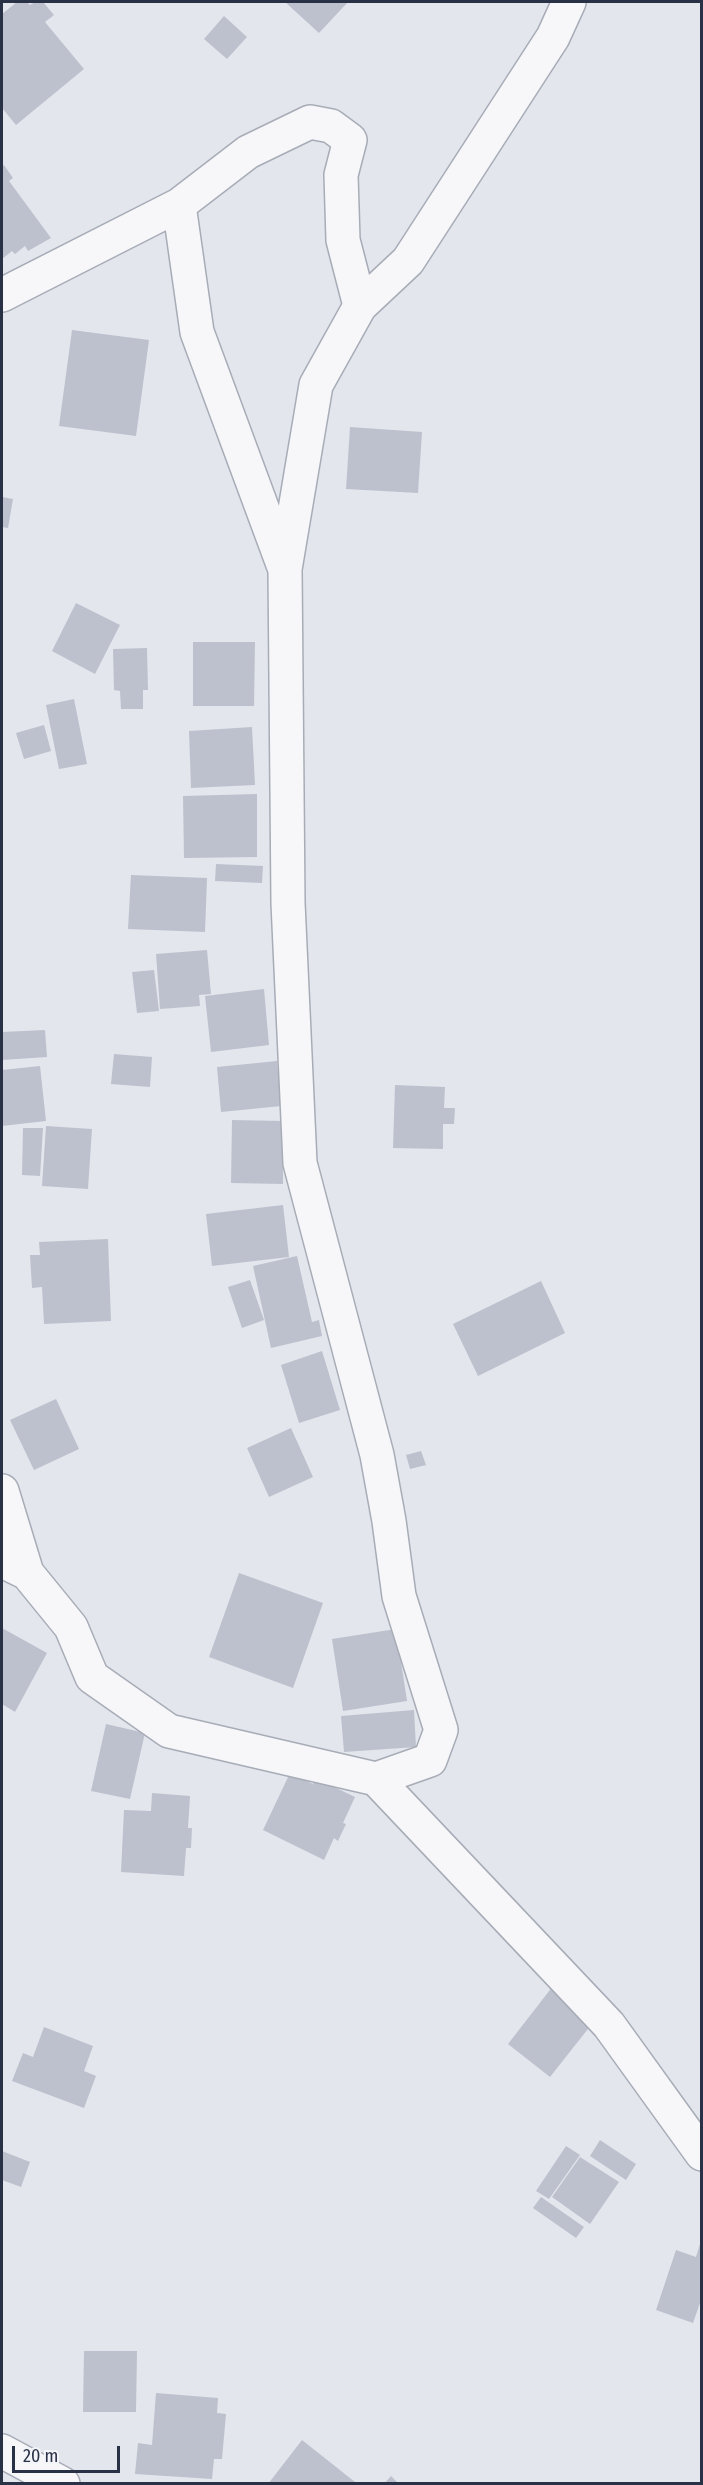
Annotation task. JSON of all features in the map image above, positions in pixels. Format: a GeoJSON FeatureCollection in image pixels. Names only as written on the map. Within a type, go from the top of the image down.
{"type":"FeatureCollection","features":[{"type":"Feature","properties":{"kind":"street"},"geometry":{"type":"LineString","coordinates":[[2,1491],[14,1567],[71,1628],[92,1677],[169,1731],[376,1779],[430,1760],[441,1730],[399,1596],[377,1455],[300,1163],[288,903],[285,569],[316,385],[360,306],[408,261],[554,37],[569,2]]}},
{"type":"Feature","properties":{"kind":"street"},"geometry":{"type":"LineString","coordinates":[[2,295],[179,205],[248,152],[310,122],[331,126],[350,141],[341,175],[343,240],[360,306]]}},
{"type":"Feature","properties":{"kind":"street"},"geometry":{"type":"LineString","coordinates":[[179,205],[197,332],[285,569]]}},
{"type":"Feature","properties":{"kind":"street"},"geometry":{"type":"LineString","coordinates":[[376,1779],[609,2025],[702,2154]]}},
{"type":"Feature","properties":{"kind":"street"},"geometry":{"type":"LineString","coordinates":[[2,2451],[63,2484]]}},
{"type":"Feature","properties":{"kind":"building"},"geometry":{"type":"Polygon","coordinates":[[[17,2],[27,2],[30,5],[43,2],[54,15],[45,22],[84,69],[16,125],[2,108],[2,14],[17,2]]]}},
{"type":"Feature","properties":{"kind":"building"},"geometry":{"type":"Polygon","coordinates":[[[285,2],[348,2],[319,33],[285,2]]]}},
{"type":"Feature","properties":{"kind":"building"},"geometry":{"type":"Polygon","coordinates":[[[224,16],[247,37],[227,59],[204,39],[224,16]]]}},
{"type":"Feature","properties":{"kind":"building"},"geometry":{"type":"Polygon","coordinates":[[[4,165],[13,178],[9,181],[51,238],[28,251],[25,246],[15,254],[12,251],[2,259],[2,167],[4,165]]]}},
{"type":"Feature","properties":{"kind":"building"},"geometry":{"type":"Polygon","coordinates":[[[72,330],[149,340],[136,436],[59,426],[72,330]]]}},
{"type":"Feature","properties":{"kind":"building"},"geometry":{"type":"Polygon","coordinates":[[[350,427],[422,432],[418,493],[346,489],[350,427]]]}},
{"type":"Feature","properties":{"kind":"building"},"geometry":{"type":"Polygon","coordinates":[[[2,497],[13,499],[8,528],[2,527],[2,497]]]}},
{"type":"Feature","properties":{"kind":"building"},"geometry":{"type":"Polygon","coordinates":[[[76,603],[120,625],[95,674],[52,651],[76,603]]]}},
{"type":"Feature","properties":{"kind":"building"},"geometry":{"type":"Polygon","coordinates":[[[193,642],[255,642],[254,706],[193,706],[193,642]]]}},
{"type":"Feature","properties":{"kind":"building"},"geometry":{"type":"Polygon","coordinates":[[[147,648],[148,690],[143,690],[143,709],[121,709],[120,691],[114,690],[113,649],[147,648]]]}},
{"type":"Feature","properties":{"kind":"building"},"geometry":{"type":"Polygon","coordinates":[[[74,699],[87,764],[59,769],[46,705],[74,699]]]}},
{"type":"Feature","properties":{"kind":"building"},"geometry":{"type":"Polygon","coordinates":[[[44,725],[51,751],[24,759],[16,733],[44,725]]]}},
{"type":"Feature","properties":{"kind":"building"},"geometry":{"type":"Polygon","coordinates":[[[252,727],[255,785],[191,788],[189,731],[252,727]]]}},
{"type":"Feature","properties":{"kind":"building"},"geometry":{"type":"Polygon","coordinates":[[[257,794],[257,857],[184,858],[183,796],[257,794]]]}},
{"type":"Feature","properties":{"kind":"building"},"geometry":{"type":"Polygon","coordinates":[[[216,864],[263,866],[262,883],[215,881],[216,864]]]}},
{"type":"Feature","properties":{"kind":"building"},"geometry":{"type":"Polygon","coordinates":[[[131,875],[207,878],[205,932],[128,929],[131,875]]]}},
{"type":"Feature","properties":{"kind":"building"},"geometry":{"type":"Polygon","coordinates":[[[207,950],[211,994],[199,995],[200,1006],[160,1009],[156,954],[207,950]]]}},
{"type":"Feature","properties":{"kind":"building"},"geometry":{"type":"Polygon","coordinates":[[[154,970],[159,1011],[137,1013],[132,972],[154,970]]]}},
{"type":"Feature","properties":{"kind":"building"},"geometry":{"type":"Polygon","coordinates":[[[264,989],[269,1045],[211,1052],[205,996],[264,989]]]}},
{"type":"Feature","properties":{"kind":"building"},"geometry":{"type":"Polygon","coordinates":[[[45,1030],[47,1057],[2,1060],[2,1032],[45,1030]]]}},
{"type":"Feature","properties":{"kind":"building"},"geometry":{"type":"Polygon","coordinates":[[[114,1054],[152,1057],[150,1087],[111,1084],[114,1054]]]}},
{"type":"Feature","properties":{"kind":"building"},"geometry":{"type":"Polygon","coordinates":[[[277,1061],[281,1106],[221,1112],[217,1067],[277,1061]]]}},
{"type":"Feature","properties":{"kind":"building"},"geometry":{"type":"Polygon","coordinates":[[[40,1066],[46,1121],[2,1126],[2,1070],[40,1066]]]}},
{"type":"Feature","properties":{"kind":"building"},"geometry":{"type":"Polygon","coordinates":[[[395,1085],[445,1087],[444,1108],[455,1108],[454,1124],[443,1124],[443,1149],[393,1148],[395,1085]]]}},
{"type":"Feature","properties":{"kind":"building"},"geometry":{"type":"Polygon","coordinates":[[[232,1120],[283,1121],[283,1184],[231,1183],[232,1120]]]}},
{"type":"Feature","properties":{"kind":"building"},"geometry":{"type":"Polygon","coordinates":[[[46,1126],[92,1129],[88,1189],[42,1186],[46,1126]]]}},
{"type":"Feature","properties":{"kind":"building"},"geometry":{"type":"Polygon","coordinates":[[[23,1128],[43,1128],[40,1176],[22,1175],[23,1128]]]}},
{"type":"Feature","properties":{"kind":"building"},"geometry":{"type":"Polygon","coordinates":[[[283,1205],[289,1257],[212,1266],[206,1214],[283,1205]]]}},
{"type":"Feature","properties":{"kind":"building"},"geometry":{"type":"Polygon","coordinates":[[[108,1239],[111,1321],[44,1324],[42,1287],[32,1288],[30,1255],[40,1255],[39,1242],[108,1239]]]}},
{"type":"Feature","properties":{"kind":"building"},"geometry":{"type":"Polygon","coordinates":[[[297,1256],[312,1322],[319,1320],[322,1336],[271,1348],[253,1266],[297,1256]]]}},
{"type":"Feature","properties":{"kind":"building"},"geometry":{"type":"Polygon","coordinates":[[[250,1280],[264,1320],[242,1328],[228,1287],[250,1280]]]}},
{"type":"Feature","properties":{"kind":"building"},"geometry":{"type":"Polygon","coordinates":[[[541,1281],[565,1333],[478,1376],[453,1324],[541,1281]]]}},
{"type":"Feature","properties":{"kind":"building"},"geometry":{"type":"Polygon","coordinates":[[[322,1351],[340,1410],[299,1423],[281,1365],[322,1351]]]}},
{"type":"Feature","properties":{"kind":"building"},"geometry":{"type":"Polygon","coordinates":[[[56,1399],[79,1449],[34,1470],[10,1420],[56,1399]]]}},
{"type":"Feature","properties":{"kind":"building"},"geometry":{"type":"Polygon","coordinates":[[[291,1428],[313,1477],[269,1497],[247,1448],[291,1428]]]}},
{"type":"Feature","properties":{"kind":"building"},"geometry":{"type":"Polygon","coordinates":[[[421,1451],[426,1465],[410,1469],[406,1455],[421,1451]]]}},
{"type":"Feature","properties":{"kind":"building"},"geometry":{"type":"Polygon","coordinates":[[[239,1573],[323,1603],[293,1688],[209,1657],[239,1573]]]}},
{"type":"Feature","properties":{"kind":"building"},"geometry":{"type":"Polygon","coordinates":[[[2,1628],[47,1653],[15,1712],[2,1704],[2,1628]]]}},
{"type":"Feature","properties":{"kind":"building"},"geometry":{"type":"Polygon","coordinates":[[[396,1629],[407,1701],[343,1711],[332,1639],[396,1629]]]}},
{"type":"Feature","properties":{"kind":"building"},"geometry":{"type":"Polygon","coordinates":[[[414,1710],[416,1747],[344,1752],[341,1716],[414,1710]]]}},
{"type":"Feature","properties":{"kind":"building"},"geometry":{"type":"Polygon","coordinates":[[[106,1724],[145,1733],[130,1799],[91,1791],[106,1724]]]}},
{"type":"Feature","properties":{"kind":"building"},"geometry":{"type":"Polygon","coordinates":[[[290,1773],[313,1784],[315,1778],[355,1797],[343,1823],[346,1824],[338,1841],[334,1838],[324,1860],[263,1830],[290,1773]]]}},
{"type":"Feature","properties":{"kind":"building"},"geometry":{"type":"Polygon","coordinates":[[[152,1793],[190,1796],[188,1828],[192,1828],[191,1848],[186,1848],[184,1876],[121,1872],[124,1810],[151,1811],[152,1793]]]}},
{"type":"Feature","properties":{"kind":"building"},"geometry":{"type":"Polygon","coordinates":[[[553,1986],[595,2020],[550,2077],[508,2044],[553,1986]]]}},
{"type":"Feature","properties":{"kind":"building"},"geometry":{"type":"Polygon","coordinates":[[[44,2027],[93,2046],[84,2071],[96,2076],[84,2108],[12,2081],[23,2053],[33,2057],[44,2027]]]}},
{"type":"Feature","properties":{"kind":"building"},"geometry":{"type":"Polygon","coordinates":[[[600,2140],[636,2164],[626,2180],[590,2156],[600,2140]]]}},
{"type":"Feature","properties":{"kind":"building"},"geometry":{"type":"Polygon","coordinates":[[[566,2146],[580,2155],[549,2199],[536,2191],[566,2146]]]}},
{"type":"Feature","properties":{"kind":"building"},"geometry":{"type":"Polygon","coordinates":[[[2,2151],[30,2162],[21,2187],[2,2180],[2,2151]]]}},
{"type":"Feature","properties":{"kind":"building"},"geometry":{"type":"Polygon","coordinates":[[[580,2157],[619,2182],[590,2224],[552,2197],[580,2157]]]}},
{"type":"Feature","properties":{"kind":"building"},"geometry":{"type":"Polygon","coordinates":[[[541,2197],[584,2227],[576,2238],[533,2208],[541,2197]]]}},
{"type":"Feature","properties":{"kind":"building"},"geometry":{"type":"Polygon","coordinates":[[[701,2241],[702,2304],[700,2303],[693,2323],[656,2310],[676,2250],[696,2257],[701,2241]]]}},
{"type":"Feature","properties":{"kind":"building"},"geometry":{"type":"Polygon","coordinates":[[[84,2351],[137,2351],[136,2412],[83,2412],[84,2351]]]}},
{"type":"Feature","properties":{"kind":"building"},"geometry":{"type":"Polygon","coordinates":[[[156,2393],[218,2398],[217,2413],[226,2414],[222,2459],[214,2459],[212,2479],[135,2474],[138,2443],[152,2445],[156,2393]]]}},
{"type":"Feature","properties":{"kind":"building"},"geometry":{"type":"Polygon","coordinates":[[[302,2440],[355,2482],[354,2484],[268,2484],[302,2440]]]}},
{"type":"Feature","properties":{"kind":"building"},"geometry":{"type":"Polygon","coordinates":[[[391,2476],[399,2484],[384,2484],[391,2476]]]}}]}
